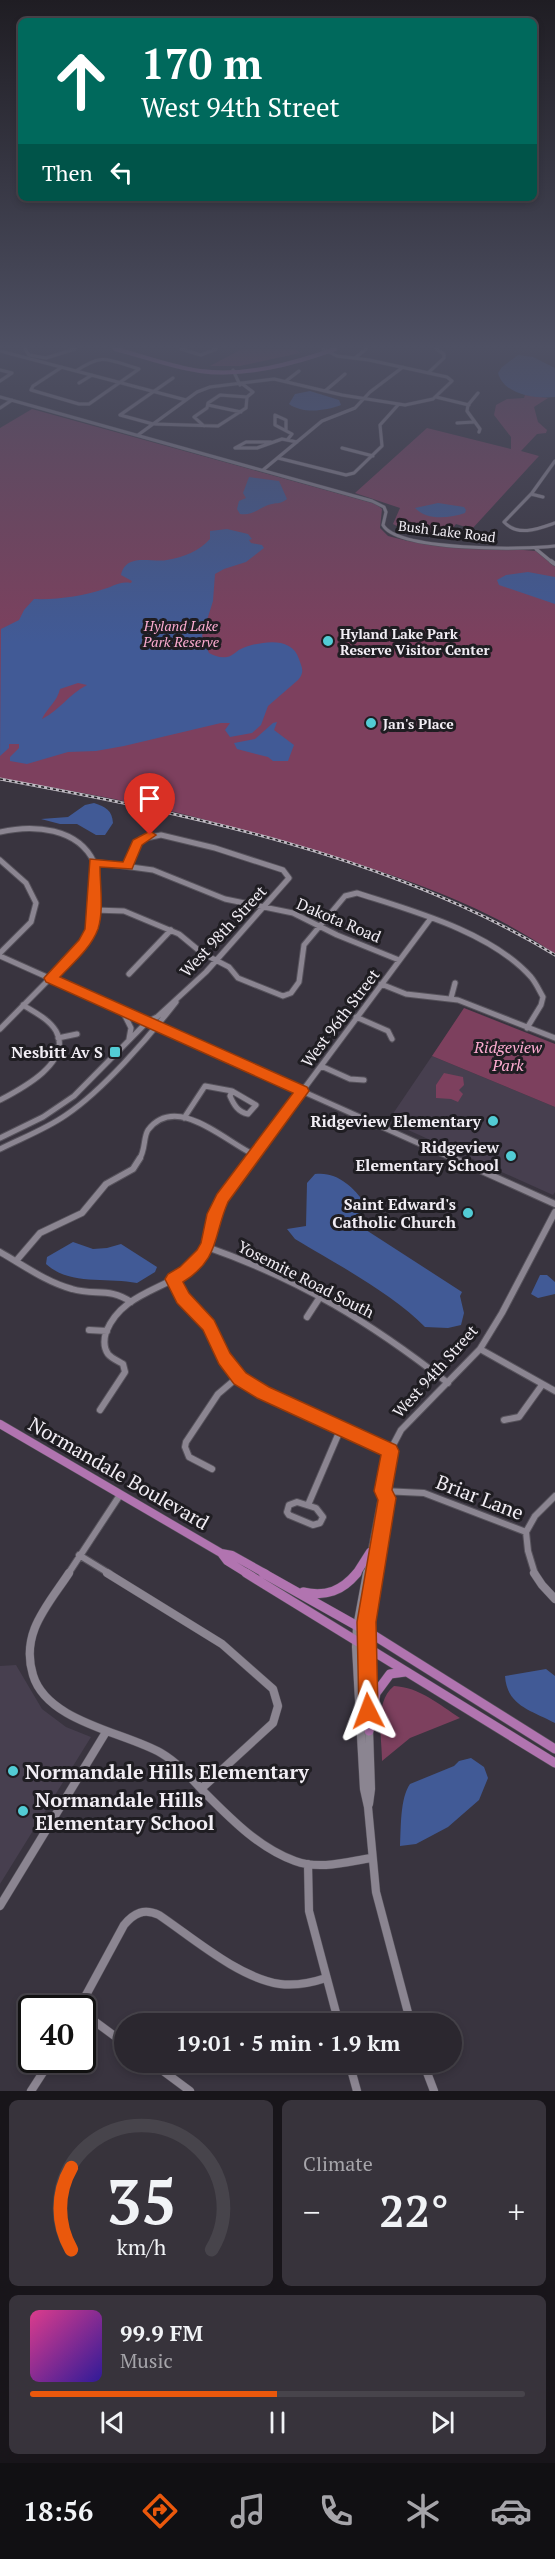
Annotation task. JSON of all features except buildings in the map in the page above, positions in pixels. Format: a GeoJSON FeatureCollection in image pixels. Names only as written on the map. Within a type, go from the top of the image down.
{"type":"FeatureCollection","features":[{"type":"Feature","properties":{"kind":"main road","name":"Normandale Boulevard"},"geometry":{"type":"LineString","coordinates":[[0,1424],[221,1553],[232,1555],[366,1631],[555,1749]]}},
{"type":"Feature","properties":{"kind":"main road","name":"Normandale Boulevard"},"geometry":{"type":"LineString","coordinates":[[221,1553],[227,1561],[555,1762]]}},
{"type":"Feature","properties":{"kind":"main road"},"geometry":{"type":"LineString","coordinates":[[288,1587],[308,1594],[341,1588],[358,1573],[373,1553]]}},
{"type":"Feature","properties":{"kind":"main road"},"geometry":{"type":"LineString","coordinates":[[369,1731],[379,1688],[394,1672],[409,1673]]}},
{"type":"Feature","properties":{"kind":"street","name":"Bush Lake Road"},"geometry":{"type":"LineString","coordinates":[[179,447],[377,502],[385,509],[382,522],[384,528],[395,536],[448,544],[536,549],[555,545]]}},
{"type":"Feature","properties":{"kind":"street"},"geometry":{"type":"LineString","coordinates":[[230,451],[235,448],[261,447]]}},
{"type":"Feature","properties":{"kind":"street"},"geometry":{"type":"LineString","coordinates":[[263,470],[292,447]]}},
{"type":"Feature","properties":{"kind":"street"},"geometry":{"type":"LineString","coordinates":[[342,447],[373,456]]}},
{"type":"Feature","properties":{"kind":"street"},"geometry":{"type":"LineString","coordinates":[[278,458],[339,475],[352,474],[381,447]]}},
{"type":"Feature","properties":{"kind":"street"},"geometry":{"type":"LineString","coordinates":[[555,461],[531,494],[505,520],[505,525],[529,531],[555,523]]}},
{"type":"Feature","properties":{"kind":"street"},"geometry":{"type":"LineString","coordinates":[[531,494],[543,497]]}},
{"type":"Feature","properties":{"kind":"street"},"geometry":{"type":"LineString","coordinates":[[536,549],[555,564]]}},
{"type":"Feature","properties":{"kind":"street"},"geometry":{"type":"LineString","coordinates":[[0,832],[27,828],[69,837],[86,847],[94,862],[92,929],[84,943],[0,1029]]}},
{"type":"Feature","properties":{"kind":"street","name":"West 98th Street"},"geometry":{"type":"LineString","coordinates":[[0,1138],[61,1106],[82,1088],[147,1022],[157,1017],[216,961],[288,881],[289,875],[283,870],[215,848],[161,834],[141,839],[127,866]]}},
{"type":"Feature","properties":{"kind":"street"},"geometry":{"type":"LineString","coordinates":[[0,860],[31,890],[36,903],[31,922],[0,954],[122,1011],[555,1204]]}},
{"type":"Feature","properties":{"kind":"street","name":"Dakota Road"},"geometry":{"type":"LineString","coordinates":[[94,862],[153,870],[225,899],[293,913],[399,960]]}},
{"type":"Feature","properties":{"kind":"street"},"geometry":{"type":"LineString","coordinates":[[94,910],[124,911],[171,930],[185,937],[201,953],[229,967],[238,978],[275,994],[287,995],[297,987],[302,976],[302,950],[345,896],[350,892],[357,893],[430,918],[493,948],[510,959],[532,979],[542,993],[543,1001],[527,1028]]}},
{"type":"Feature","properties":{"kind":"street","name":"West 96th Street"},"geometry":{"type":"LineString","coordinates":[[131,1302],[195,1264],[207,1247],[218,1206],[430,918]]}},
{"type":"Feature","properties":{"kind":"street"},"geometry":{"type":"LineString","coordinates":[[129,974],[171,930]]}},
{"type":"Feature","properties":{"kind":"street"},"geometry":{"type":"LineString","coordinates":[[451,998],[455,983]]}},
{"type":"Feature","properties":{"kind":"street"},"geometry":{"type":"LineString","coordinates":[[381,984],[406,994],[451,998],[555,1038]]}},
{"type":"Feature","properties":{"kind":"street","name":"West 98th Street"},"geometry":{"type":"LineString","coordinates":[[0,1149],[56,1121],[89,1097],[157,1026],[177,999]]}},
{"type":"Feature","properties":{"kind":"street"},"geometry":{"type":"LineString","coordinates":[[0,1100],[44,1074],[55,1059],[58,1038],[54,1028],[45,1017],[23,1005]]}},
{"type":"Feature","properties":{"kind":"street"},"geometry":{"type":"LineString","coordinates":[[122,1011],[129,1020],[131,1028],[128,1041]]}},
{"type":"Feature","properties":{"kind":"street"},"geometry":{"type":"LineString","coordinates":[[356,1017],[388,1031],[392,1039]]}},
{"type":"Feature","properties":{"kind":"street"},"geometry":{"type":"LineString","coordinates":[[58,1038],[77,1034]]}},
{"type":"Feature","properties":{"kind":"street"},"geometry":{"type":"LineString","coordinates":[[321,1066],[350,1079],[364,1080]]}},
{"type":"Feature","properties":{"kind":"street"},"geometry":{"type":"LineString","coordinates":[[184,1118],[205,1086],[232,1091],[242,1094],[256,1105],[248,1114],[244,1114],[233,1105],[230,1096],[232,1091]]}},
{"type":"Feature","properties":{"kind":"street"},"geometry":{"type":"LineString","coordinates":[[16,1261],[40,1233],[82,1213],[94,1202],[106,1184],[133,1169],[142,1157],[146,1133],[153,1124],[169,1118],[184,1118],[210,1126],[232,1144],[255,1155]]}},
{"type":"Feature","properties":{"kind":"street","name":"West 94th Street"},"geometry":{"type":"LineString","coordinates":[[373,1553],[390,1451],[401,1430],[480,1349],[502,1313],[555,1212]]}},
{"type":"Feature","properties":{"kind":"street","name":"Yosemite Road South"},"geometry":{"type":"LineString","coordinates":[[207,1247],[244,1260],[320,1297],[379,1331],[448,1383]]}},
{"type":"Feature","properties":{"kind":"street"},"geometry":{"type":"LineString","coordinates":[[0,1252],[69,1288],[89,1292],[114,1291],[131,1302],[107,1330],[105,1348],[112,1358],[123,1364],[125,1372],[100,1410]]}},
{"type":"Feature","properties":{"kind":"street"},"geometry":{"type":"LineString","coordinates":[[173,1279],[183,1298],[208,1325],[225,1359],[238,1377],[257,1390],[390,1451]]}},
{"type":"Feature","properties":{"kind":"street"},"geometry":{"type":"LineString","coordinates":[[307,1317],[320,1297]]}},
{"type":"Feature","properties":{"kind":"street"},"geometry":{"type":"LineString","coordinates":[[89,1330],[107,1330]]}},
{"type":"Feature","properties":{"kind":"street"},"geometry":{"type":"LineString","coordinates":[[480,1349],[555,1391]]}},
{"type":"Feature","properties":{"kind":"street"},"geometry":{"type":"LineString","coordinates":[[213,1469],[189,1457],[185,1448],[186,1442],[218,1394],[238,1377]]}},
{"type":"Feature","properties":{"kind":"street"},"geometry":{"type":"LineString","coordinates":[[504,1420],[519,1417],[542,1385]]}},
{"type":"Feature","properties":{"kind":"street"},"geometry":{"type":"LineString","coordinates":[[308,1505],[341,1428]]}},
{"type":"Feature","properties":{"kind":"street","name":"Briar Lane"},"geometry":{"type":"LineString","coordinates":[[383,1491],[424,1493],[526,1532],[526,1552],[536,1577],[555,1599]]}},
{"type":"Feature","properties":{"kind":"street"},"geometry":{"type":"LineString","coordinates":[[120,1495],[33,1627],[28,1651],[32,1674],[39,1687],[60,1709],[73,1718],[161,1753],[179,1766],[262,1844],[290,1859],[308,1864],[329,1864],[371,1858]]}},
{"type":"Feature","properties":{"kind":"street"},"geometry":{"type":"LineString","coordinates":[[526,1532],[535,1516],[555,1496]]}},
{"type":"Feature","properties":{"kind":"street"},"geometry":{"type":"LineString","coordinates":[[292,1503],[308,1505],[322,1514],[322,1521],[317,1525],[293,1517],[287,1512],[292,1503]]}},
{"type":"Feature","properties":{"kind":"street"},"geometry":{"type":"LineString","coordinates":[[373,1553],[356,1640],[364,1789],[368,1807],[371,1858],[383,1926],[408,2013]]}},
{"type":"Feature","properties":{"kind":"street"},"geometry":{"type":"LineString","coordinates":[[368,1807],[372,1789],[366,1631],[373,1553]]}},
{"type":"Feature","properties":{"kind":"street"},"geometry":{"type":"LineString","coordinates":[[79,1555],[222,1644],[273,1689],[278,1706],[273,1723],[202,1788]]}},
{"type":"Feature","properties":{"kind":"street"},"geometry":{"type":"LineString","coordinates":[[0,1906],[106,1732]]}},
{"type":"Feature","properties":{"kind":"street"},"geometry":{"type":"LineString","coordinates":[[308,1864],[309,1911],[336,2013]]}},
{"type":"Feature","properties":{"kind":"street"},"geometry":{"type":"LineString","coordinates":[[86,1995],[124,1925],[141,1911],[147,1910],[159,1914],[256,1978],[287,1985],[303,1984],[326,1978]]}},
{"type":"Feature","properties":{"kind":"street"},"geometry":{"type":"LineString","coordinates":[[96,2022],[114,2036]]}},
{"type":"Feature","properties":{"kind":"street"},"geometry":{"type":"LineString","coordinates":[[31,2091],[43,2073]]}},
{"type":"Feature","properties":{"kind":"street"},"geometry":{"type":"LineString","coordinates":[[166,2073],[190,2091]]}},
{"type":"Feature","properties":{"kind":"street"},"geometry":{"type":"LineString","coordinates":[[352,2073],[357,2091]]}},
{"type":"Feature","properties":{"kind":"street"},"geometry":{"type":"LineString","coordinates":[[427,2073],[434,2091]]}},
{"type":"Feature","properties":{"kind":"shaded area","name":"Ridgeview Elementary School"},"geometry":{"type":"Polygon","coordinates":[[[432,1056],[555,1107],[555,1192],[553,1195],[388,1121],[432,1056]]]}},
{"type":"Feature","properties":{"kind":"shaded area","name":"Normandale Hills Elementary School"},"geometry":{"type":"Polygon","coordinates":[[[16,1665],[42,1709],[66,1727],[91,1737],[0,1884],[0,1666],[16,1665]]]}},
{"type":"Feature","properties":{"kind":"green space","name":"Hyland Lake Park Reserve"},"geometry":{"type":"Polygon","coordinates":[[[0,447],[168,447],[376,504],[382,509],[380,528],[388,536],[408,541],[536,551],[555,566],[555,954],[527,936],[469,906],[377,870],[183,814],[0,778],[0,447]]]}},
{"type":"Feature","properties":{"kind":"green space"},"geometry":{"type":"Polygon","coordinates":[[[406,447],[501,447],[511,449],[511,447],[525,447],[521,451],[539,456],[472,529],[456,524],[451,530],[435,535],[417,533],[393,524],[400,508],[355,493],[406,447]]]}},
{"type":"Feature","properties":{"kind":"green space","name":"Ridgeview Park"},"geometry":{"type":"Polygon","coordinates":[[[464,1008],[555,1044],[555,1107],[432,1056],[464,1008]]]}},
{"type":"Feature","properties":{"kind":"green space"},"geometry":{"type":"Polygon","coordinates":[[[444,1073],[463,1077],[464,1085],[459,1090],[463,1094],[458,1102],[436,1098],[436,1085],[444,1073]]]}},
{"type":"Feature","properties":{"kind":"green space"},"geometry":{"type":"Polygon","coordinates":[[[394,1686],[421,1693],[460,1718],[410,1738],[382,1761],[381,1710],[388,1693],[394,1686]]]}},
{"type":"Feature","properties":{"kind":"water"},"geometry":{"type":"Polygon","coordinates":[[[249,477],[279,481],[287,499],[252,513],[240,514],[237,509],[239,501],[246,498],[243,493],[249,477]]]}},
{"type":"Feature","properties":{"kind":"water"},"geometry":{"type":"Polygon","coordinates":[[[438,503],[464,507],[466,510],[465,513],[459,515],[432,517],[415,508],[438,503]]]}},
{"type":"Feature","properties":{"kind":"water"},"geometry":{"type":"Polygon","coordinates":[[[227,529],[248,534],[252,539],[249,540],[251,543],[262,545],[264,548],[246,562],[215,574],[213,601],[202,636],[209,653],[227,657],[241,649],[276,642],[290,647],[302,667],[302,675],[298,680],[268,706],[261,725],[252,733],[230,737],[225,730],[230,723],[221,723],[124,746],[96,751],[68,752],[27,764],[10,761],[10,757],[19,748],[19,744],[9,744],[9,748],[0,756],[1,629],[19,620],[34,599],[79,596],[120,583],[131,583],[132,581],[121,575],[128,563],[140,560],[161,561],[185,555],[206,543],[210,539],[210,531],[227,529]],[[78,683],[60,689],[57,698],[42,719],[54,712],[87,685],[78,683]]]}},
{"type":"Feature","properties":{"kind":"water"},"geometry":{"type":"Polygon","coordinates":[[[528,572],[555,577],[555,604],[499,585],[497,580],[506,575],[528,572]]]}},
{"type":"Feature","properties":{"kind":"water"},"geometry":{"type":"Polygon","coordinates":[[[277,722],[274,730],[294,745],[288,761],[273,761],[268,757],[237,749],[234,743],[255,739],[277,722]]]}},
{"type":"Feature","properties":{"kind":"water"},"geometry":{"type":"Polygon","coordinates":[[[94,803],[110,812],[113,823],[105,835],[96,835],[77,824],[60,824],[41,819],[68,817],[85,805],[94,803]]]}},
{"type":"Feature","properties":{"kind":"water"},"geometry":{"type":"Polygon","coordinates":[[[315,1174],[330,1175],[344,1181],[365,1203],[360,1222],[363,1228],[462,1292],[460,1296],[464,1313],[461,1325],[448,1328],[425,1327],[380,1291],[295,1239],[287,1229],[306,1226],[307,1183],[315,1174]]]}},
{"type":"Feature","properties":{"kind":"water"},"geometry":{"type":"Polygon","coordinates":[[[73,1242],[93,1249],[121,1244],[157,1267],[155,1272],[137,1283],[77,1278],[56,1271],[46,1264],[47,1257],[73,1242]]]}},
{"type":"Feature","properties":{"kind":"water"},"geometry":{"type":"Polygon","coordinates":[[[540,1275],[547,1275],[555,1282],[555,1294],[538,1298],[531,1294],[540,1275]]]}},
{"type":"Feature","properties":{"kind":"water"},"geometry":{"type":"Polygon","coordinates":[[[546,1669],[555,1676],[555,1723],[515,1701],[510,1694],[505,1676],[546,1669]]]}},
{"type":"Feature","properties":{"kind":"water"},"geometry":{"type":"Polygon","coordinates":[[[471,1758],[484,1767],[488,1778],[479,1800],[448,1827],[416,1844],[400,1846],[404,1797],[410,1784],[454,1766],[459,1761],[471,1758]]]}},
{"type":"Feature","properties":{"kind":"railway"},"geometry":{"type":"LineString","coordinates":[[0,779],[143,807],[215,824],[356,865],[425,890],[491,920],[555,955]]}},
{"type":"Feature","properties":{"kind":"place","name":"Hyland Lake Park Reserve Visitor Center"},"geometry":{"type":"Point","coordinates":[328,641]}},
{"type":"Feature","properties":{"kind":"place","name":"Jan's Place"},"geometry":{"type":"Point","coordinates":[371,723]}},
{"type":"Feature","properties":{"kind":"place","name":"Nesbitt Av S"},"geometry":{"type":"Point","coordinates":[115,1052]}},
{"type":"Feature","properties":{"kind":"place","name":"Ridgeview Elementary"},"geometry":{"type":"Point","coordinates":[493,1121]}},
{"type":"Feature","properties":{"kind":"place","name":"Ridgeview Elementary School"},"geometry":{"type":"Point","coordinates":[511,1156]}},
{"type":"Feature","properties":{"kind":"place","name":"Saint Edward's Catholic Church"},"geometry":{"type":"Point","coordinates":[468,1213]}},
{"type":"Feature","properties":{"kind":"place","name":"Normandale Hills Elementary"},"geometry":{"type":"Point","coordinates":[13,1771]}},
{"type":"Feature","properties":{"kind":"place","name":"Normandale Hills Elementary School"},"geometry":{"type":"Point","coordinates":[23,1811]}},
{"type":"Feature","properties":{"kind":"route"},"geometry":{"type":"LineString","coordinates":[[150,835],[138,842],[127,866],[94,862],[92,929],[84,943],[51,978],[302,1091],[222,1198],[215,1214],[209,1244],[203,1254],[186,1272],[173,1279],[183,1298],[208,1325],[225,1359],[240,1379],[263,1393],[390,1451],[383,1491],[387,1498],[367,1622],[368,1711]]}}]}
